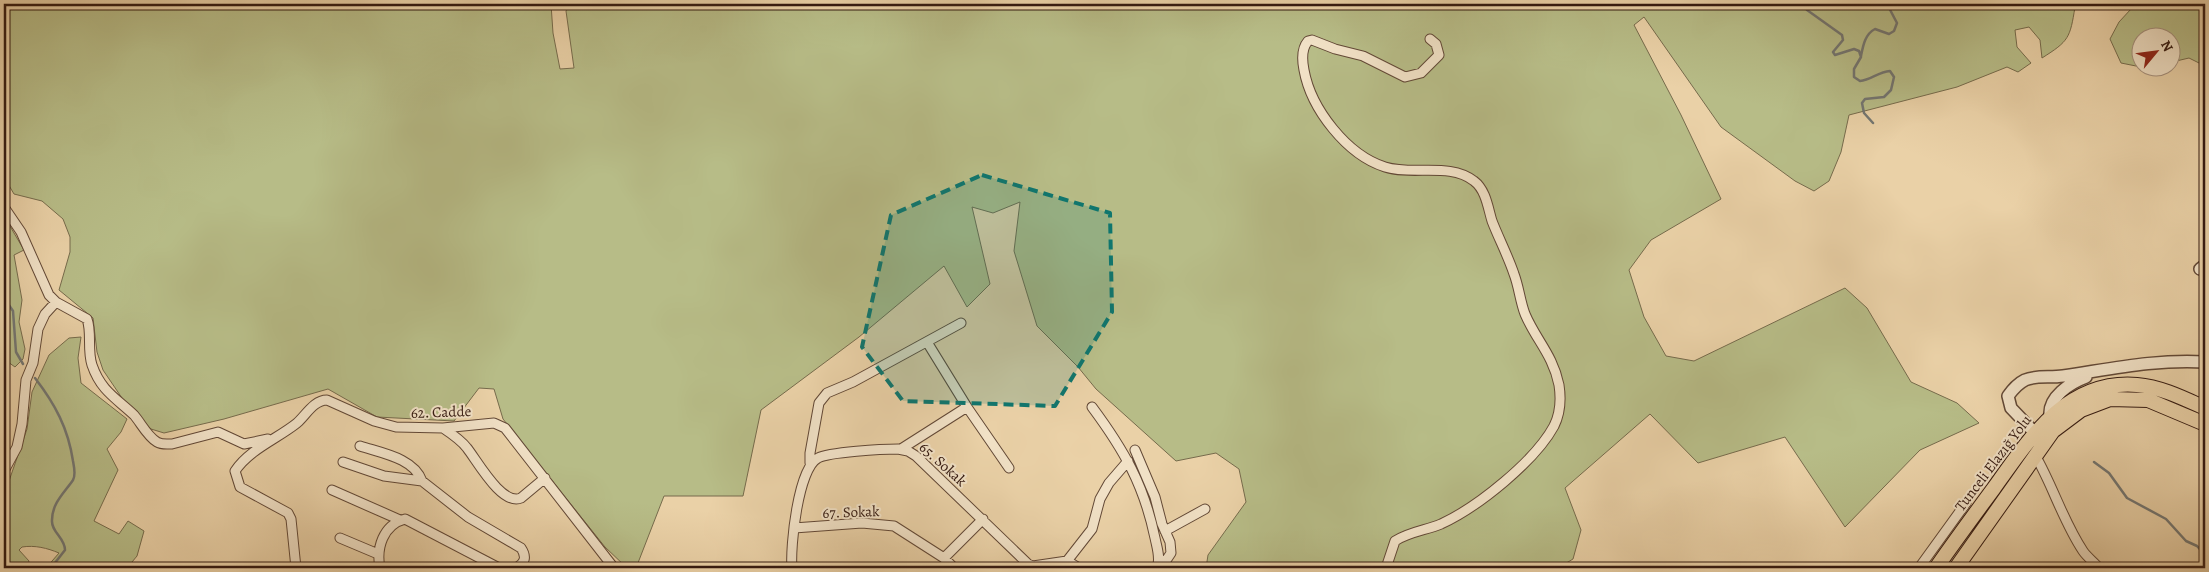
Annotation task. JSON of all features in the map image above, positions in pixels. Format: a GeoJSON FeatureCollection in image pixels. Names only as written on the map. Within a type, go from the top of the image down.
{"type":"FeatureCollection","features":[{"type":"Feature","properties":{"kind":"main road","name":"Tunceli Elazığ Yolu"},"geometry":{"type":"LineString","coordinates":[[1936,568],[2034,432],[2050,416],[2076,398],[2097,390],[2120,385],[2152,387],[2205,408]]}},
{"type":"Feature","properties":{"kind":"main road","name":"Tunceli Elazığ Yolu"},"geometry":{"type":"LineString","coordinates":[[1956,568],[2035,455],[2053,431],[2066,419],[2095,404],[2110,399],[2148,400],[2205,424]]}},
{"type":"Feature","properties":{"kind":"street"},"geometry":{"type":"LineString","coordinates":[[1386,568],[1395,541],[1454,517],[1481,500],[1504,481],[1549,434],[1558,417],[1560,402],[1556,372],[1548,352],[1525,314],[1512,268],[1480,187],[1463,175],[1451,172],[1400,171],[1374,163],[1354,150],[1333,127],[1317,104],[1306,83],[1302,59],[1308,41],[1319,42],[1335,49],[1363,56],[1405,77],[1421,73],[1439,55],[1436,44],[1430,39]]}},
{"type":"Feature","properties":{"kind":"street"},"geometry":{"type":"LineString","coordinates":[[4,207],[21,232],[43,284],[56,302],[87,319],[89,355],[93,368],[105,389],[134,415],[158,442],[172,444],[218,432],[244,444],[271,439]]}},
{"type":"Feature","properties":{"kind":"street"},"geometry":{"type":"LineString","coordinates":[[4,471],[17,447],[21,432],[26,380],[33,364],[38,329],[45,314],[56,302]]}},
{"type":"Feature","properties":{"kind":"street"},"geometry":{"type":"LineString","coordinates":[[792,568],[794,528],[804,479],[810,464],[810,453],[819,403],[827,393],[853,382],[961,324]]}},
{"type":"Feature","properties":{"kind":"street"},"geometry":{"type":"LineString","coordinates":[[927,342],[967,407],[1009,468]]}},
{"type":"Feature","properties":{"kind":"street"},"geometry":{"type":"LineString","coordinates":[[2034,432],[2011,408],[2008,396],[2014,386],[2026,380],[2136,364],[2177,360],[2205,362]]}},
{"type":"Feature","properties":{"kind":"street"},"geometry":{"type":"LineString","coordinates":[[2050,416],[2049,409],[2054,400],[2070,384],[2085,377],[2148,368],[2205,368]]}},
{"type":"Feature","properties":{"kind":"street","name":"62. Cadde"},"geometry":{"type":"LineString","coordinates":[[296,568],[288,513],[248,493],[240,487],[235,475],[238,468],[271,439],[297,422],[322,400],[327,400],[388,426],[444,428],[494,423],[500,425],[505,428],[545,478],[614,568]]}},
{"type":"Feature","properties":{"kind":"street"},"geometry":{"type":"LineString","coordinates":[[901,449],[967,407]]}},
{"type":"Feature","properties":{"kind":"street"},"geometry":{"type":"LineString","coordinates":[[1092,407],[1119,444],[1149,510],[1158,566],[1172,553],[1170,542],[1148,476],[1135,450]]}},
{"type":"Feature","properties":{"kind":"street"},"geometry":{"type":"LineString","coordinates":[[444,428],[466,447],[506,497],[517,500],[545,478]]}},
{"type":"Feature","properties":{"kind":"street"},"geometry":{"type":"LineString","coordinates":[[360,446],[407,463],[418,474],[422,482],[468,517],[521,548],[525,557],[524,561],[516,568]]}},
{"type":"Feature","properties":{"kind":"street","name":"65. Sokak"},"geometry":{"type":"LineString","coordinates":[[810,464],[825,455],[901,449],[916,456],[1028,564],[1033,566],[1067,561]]}},
{"type":"Feature","properties":{"kind":"street"},"geometry":{"type":"LineString","coordinates":[[2035,455],[2079,545],[2099,568]]}},
{"type":"Feature","properties":{"kind":"street"},"geometry":{"type":"LineString","coordinates":[[1079,568],[1067,561],[1092,529],[1100,499],[1109,483],[1128,461]]}},
{"type":"Feature","properties":{"kind":"street"},"geometry":{"type":"LineString","coordinates":[[343,462],[384,476],[422,482]]}},
{"type":"Feature","properties":{"kind":"street"},"geometry":{"type":"LineString","coordinates":[[332,490],[400,520],[411,520],[499,568]]}},
{"type":"Feature","properties":{"kind":"street"},"geometry":{"type":"LineString","coordinates":[[1919,568],[1966,503]]}},
{"type":"Feature","properties":{"kind":"street"},"geometry":{"type":"LineString","coordinates":[[1166,531],[1205,509]]}},
{"type":"Feature","properties":{"kind":"street"},"geometry":{"type":"LineString","coordinates":[[380,568],[378,554],[382,540],[388,529],[400,520]]}},
{"type":"Feature","properties":{"kind":"street"},"geometry":{"type":"LineString","coordinates":[[944,558],[983,520]]}},
{"type":"Feature","properties":{"kind":"street","name":"67. Sokak"},"geometry":{"type":"LineString","coordinates":[[794,528],[862,523],[894,526],[944,558],[954,568]]}},
{"type":"Feature","properties":{"kind":"street"},"geometry":{"type":"LineString","coordinates":[[340,538],[378,554]]}},
{"type":"Feature","properties":{"kind":"street"},"geometry":{"type":"LineString","coordinates":[[1580,568],[1590,568]]}},
{"type":"Feature","properties":{"kind":"highlighted area"},"geometry":{"type":"Polygon","coordinates":[[[982,175],[1110,213],[1112,312],[1055,406],[903,401],[862,347],[891,215],[982,175]]]}},
{"type":"Feature","properties":{"kind":"green space"},"geometry":{"type":"Polygon","coordinates":[[[4,4],[551,4],[553,33],[560,69],[574,68],[566,11],[569,4],[2094,4],[2075,7],[2072,26],[2067,38],[2042,58],[2040,40],[2029,27],[2015,30],[2017,47],[2031,63],[2018,72],[2007,67],[1957,87],[1849,115],[1841,152],[1829,181],[1814,191],[1795,181],[1721,127],[1644,17],[1634,25],[1681,115],[1721,199],[1651,240],[1629,270],[1644,317],[1666,356],[1694,361],[1845,288],[1867,308],[1911,382],[1957,403],[1979,423],[1920,450],[1845,527],[1785,437],[1698,463],[1650,414],[1565,488],[1581,530],[1573,559],[1558,568],[1206,568],[1208,555],[1246,502],[1239,469],[1216,453],[1176,461],[1096,389],[1078,367],[1037,326],[1014,251],[1020,202],[993,213],[972,207],[990,284],[967,307],[944,266],[859,337],[761,410],[743,496],[664,496],[636,568],[627,568],[605,547],[503,419],[494,389],[479,388],[454,421],[377,417],[328,389],[224,419],[164,433],[151,429],[124,401],[103,370],[97,352],[93,318],[59,290],[70,252],[70,237],[63,219],[42,201],[14,194],[4,177],[4,4]]]}},
{"type":"Feature","properties":{"kind":"green space"},"geometry":{"type":"Polygon","coordinates":[[[2130,4],[2205,4],[2205,66],[2189,58],[2182,60],[2182,28],[2132,28],[2132,65],[2121,63],[2110,39],[2119,22],[2131,9],[2130,4]]]}},
{"type":"Feature","properties":{"kind":"green space"},"geometry":{"type":"Polygon","coordinates":[[[4,216],[24,250],[14,255],[22,300],[19,322],[25,349],[23,359],[15,367],[8,362],[4,343],[4,216]]]}},
{"type":"Feature","properties":{"kind":"green space"},"geometry":{"type":"Polygon","coordinates":[[[81,337],[78,358],[81,383],[127,419],[121,432],[107,449],[118,470],[94,521],[119,534],[128,521],[144,531],[137,556],[127,568],[46,568],[59,553],[41,547],[27,546],[19,550],[29,561],[27,568],[4,568],[4,489],[9,481],[27,429],[32,392],[49,355],[69,338],[81,337]]]}},
{"type":"Feature","properties":{"kind":"waterway"},"geometry":{"type":"LineString","coordinates":[[1803,4],[1807,10],[1842,35],[1843,40],[1833,52],[1835,55],[1854,49],[1859,51],[1861,57],[1854,69],[1854,77],[1860,81],[1890,71],[1894,77],[1891,90],[1884,97],[1865,99],[1862,103],[1864,113],[1873,123]]}},
{"type":"Feature","properties":{"kind":"waterway"},"geometry":{"type":"LineString","coordinates":[[1861,56],[1865,41],[1872,31],[1875,29],[1889,34],[1894,31],[1897,23],[1887,4]]}},
{"type":"Feature","properties":{"kind":"waterway"},"geometry":{"type":"LineString","coordinates":[[4,256],[7,276],[4,298],[13,311],[16,352],[23,364]]}},
{"type":"Feature","properties":{"kind":"waterway"},"geometry":{"type":"LineString","coordinates":[[35,378],[49,397],[60,417],[71,449],[74,470],[73,480],[54,508],[52,524],[63,542],[65,550],[51,568]]}},
{"type":"Feature","properties":{"kind":"waterway"},"geometry":{"type":"LineString","coordinates":[[2094,462],[2109,473],[2127,498],[2166,519],[2186,541],[2197,546],[2205,555]]}}]}
